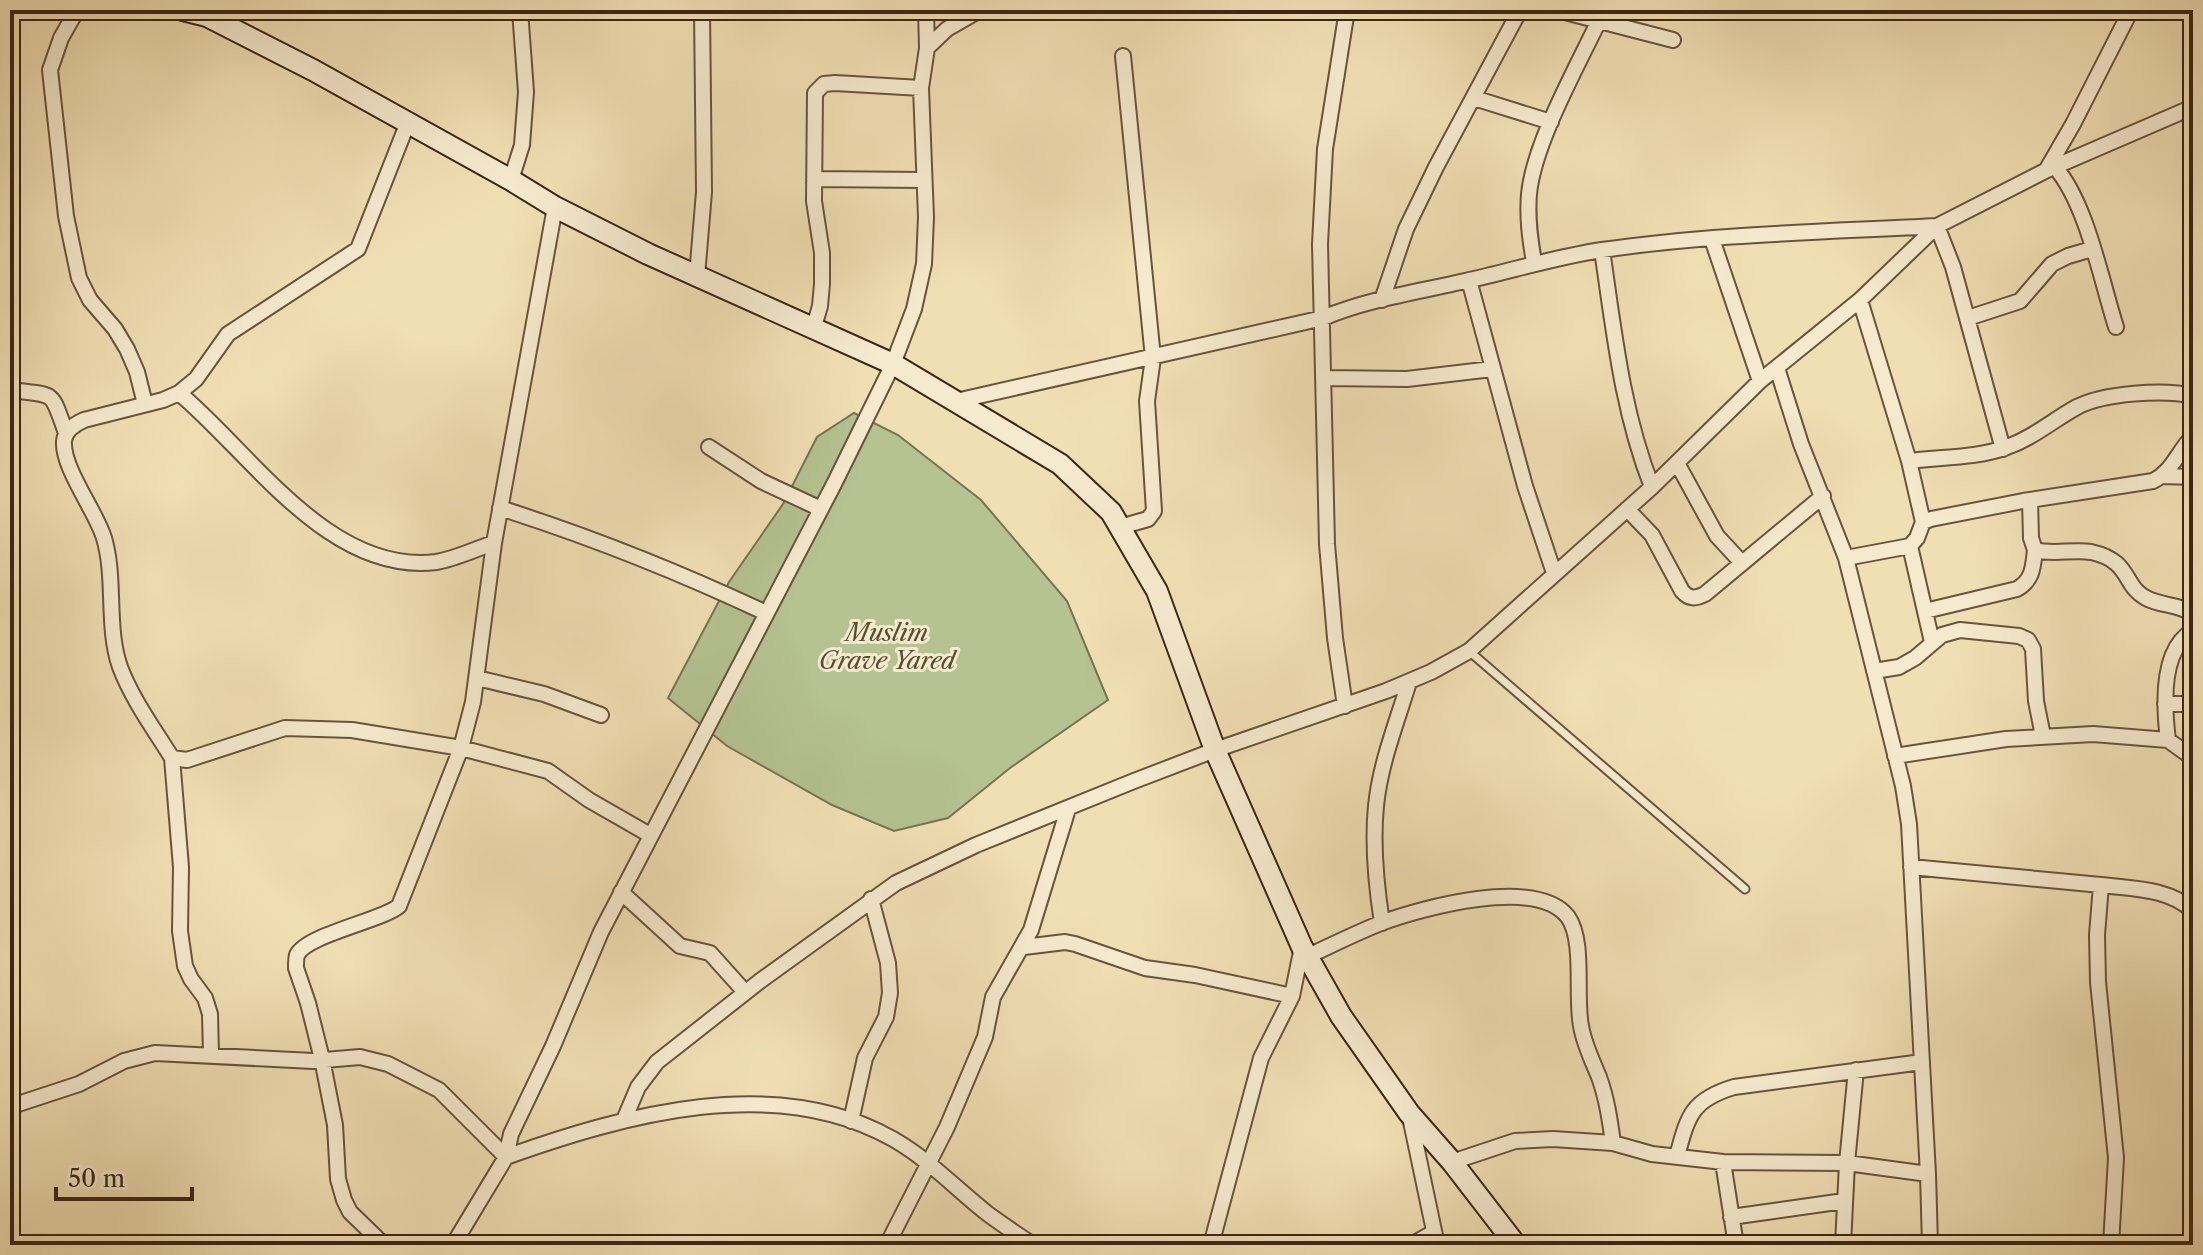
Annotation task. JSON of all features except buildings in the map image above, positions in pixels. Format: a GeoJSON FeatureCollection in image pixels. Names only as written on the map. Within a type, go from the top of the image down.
{"type":"FeatureCollection","features":[{"type":"Feature","properties":{"kind":"main road"},"geometry":{"type":"LineString","coordinates":[[183,10],[225,17],[555,207],[697,276],[893,364],[1060,464],[1111,512],[1157,591],[1215,750],[1305,952],[1341,1016],[1409,1113],[1452,1162],[1516,1245]]}},
{"type":"Feature","properties":{"kind":"street"},"geometry":{"type":"LineString","coordinates":[[77,10],[61,38],[50,70],[66,216],[79,278],[90,300],[115,329],[127,349],[145,404]]}},
{"type":"Feature","properties":{"kind":"street"},"geometry":{"type":"LineString","coordinates":[[511,180],[522,145],[526,92],[520,10]]}},
{"type":"Feature","properties":{"kind":"street"},"geometry":{"type":"LineString","coordinates":[[697,276],[704,192],[702,10]]}},
{"type":"Feature","properties":{"kind":"street"},"geometry":{"type":"LineString","coordinates":[[453,1245],[506,1157],[511,1134],[621,892],[893,364],[914,309],[924,264],[926,217],[921,88],[927,48],[926,10]]}},
{"type":"Feature","properties":{"kind":"street"},"geometry":{"type":"LineString","coordinates":[[927,48],[947,29],[980,10]]}},
{"type":"Feature","properties":{"kind":"street"},"geometry":{"type":"LineString","coordinates":[[1345,706],[1335,638],[1327,544],[1320,244],[1325,149],[1347,10]]}},
{"type":"Feature","properties":{"kind":"street"},"geometry":{"type":"LineString","coordinates":[[1382,300],[1406,229],[1520,10]]}},
{"type":"Feature","properties":{"kind":"street"},"geometry":{"type":"LineString","coordinates":[[1557,10],[1601,16],[1673,40]]}},
{"type":"Feature","properties":{"kind":"street"},"geometry":{"type":"LineString","coordinates":[[2051,168],[2131,10]]}},
{"type":"Feature","properties":{"kind":"street"},"geometry":{"type":"LineString","coordinates":[[1534,262],[1528,224],[1529,191],[1551,122],[1601,16]]}},
{"type":"Feature","properties":{"kind":"street"},"geometry":{"type":"LineString","coordinates":[[1120,527],[1148,519],[1154,511],[1147,401],[1153,358],[1123,56]]}},
{"type":"Feature","properties":{"kind":"street"},"geometry":{"type":"LineString","coordinates":[[814,327],[822,284],[822,253],[814,201],[815,93],[824,84],[835,83],[921,88]]}},
{"type":"Feature","properties":{"kind":"street"},"geometry":{"type":"LineString","coordinates":[[1474,98],[1551,122]]}},
{"type":"Feature","properties":{"kind":"street"},"geometry":{"type":"LineString","coordinates":[[624,1120],[638,1087],[657,1062],[745,992],[896,883],[949,857],[1215,750],[1409,682],[1469,651],[1652,487],[1760,381],[1860,300],[1937,226],[2051,168],[2193,108]]}},
{"type":"Feature","properties":{"kind":"street"},"geometry":{"type":"LineString","coordinates":[[66,433],[84,420],[179,393],[196,379],[228,334],[358,249],[408,122]]}},
{"type":"Feature","properties":{"kind":"street"},"geometry":{"type":"LineString","coordinates":[[2051,168],[2072,192],[2116,327]]}},
{"type":"Feature","properties":{"kind":"street"},"geometry":{"type":"LineString","coordinates":[[814,179],[924,180]]}},
{"type":"Feature","properties":{"kind":"street"},"geometry":{"type":"LineString","coordinates":[[384,1245],[355,1219],[344,1200],[338,1179],[335,1125],[322,1059],[296,968],[296,957],[298,952],[338,931],[369,918],[392,913],[399,906],[461,748],[477,678],[494,543],[555,207]]}},
{"type":"Feature","properties":{"kind":"street"},"geometry":{"type":"LineString","coordinates":[[956,401],[1323,318],[1347,308],[1534,262],[1602,250],[1712,239],[1937,226]]}},
{"type":"Feature","properties":{"kind":"street"},"geometry":{"type":"LineString","coordinates":[[1937,226],[1953,267],[2003,449]]}},
{"type":"Feature","properties":{"kind":"street"},"geometry":{"type":"LineString","coordinates":[[1712,239],[1760,381]]}},
{"type":"Feature","properties":{"kind":"street"},"geometry":{"type":"LineString","coordinates":[[1968,318],[2020,301],[2052,264],[2092,249]]}},
{"type":"Feature","properties":{"kind":"street"},"geometry":{"type":"LineString","coordinates":[[1602,250],[1627,413],[1652,487]]}},
{"type":"Feature","properties":{"kind":"street"},"geometry":{"type":"LineString","coordinates":[[1469,280],[1525,486],[1554,573]]}},
{"type":"Feature","properties":{"kind":"street"},"geometry":{"type":"LineString","coordinates":[[1846,558],[1910,546],[1923,522],[1909,461],[1860,300]]}},
{"type":"Feature","properties":{"kind":"street"},"geometry":{"type":"LineString","coordinates":[[1777,368],[1801,444],[1846,558],[1909,824],[1930,1243],[1948,1245]]}},
{"type":"Feature","properties":{"kind":"street"},"geometry":{"type":"LineString","coordinates":[[1325,378],[1407,379],[1492,369]]}},
{"type":"Feature","properties":{"kind":"street"},"geometry":{"type":"LineString","coordinates":[[10,390],[49,394],[54,399],[66,433],[64,444],[74,475],[105,540],[118,662],[172,758],[181,867],[180,931],[185,966],[205,998],[210,1014],[211,1055]]}},
{"type":"Feature","properties":{"kind":"street"},"geometry":{"type":"LineString","coordinates":[[179,393],[304,515],[332,534],[378,557],[406,563],[438,562],[494,543]]}},
{"type":"Feature","properties":{"kind":"street"},"geometry":{"type":"LineString","coordinates":[[1909,461],[2003,449],[2027,439],[2080,405],[2105,398],[2193,396]]}},
{"type":"Feature","properties":{"kind":"street"},"geometry":{"type":"LineString","coordinates":[[2162,476],[2193,436]]}},
{"type":"Feature","properties":{"kind":"street"},"geometry":{"type":"LineString","coordinates":[[709,447],[754,477],[821,509]]}},
{"type":"Feature","properties":{"kind":"street"},"geometry":{"type":"LineString","coordinates":[[1677,463],[1717,536],[1742,563]]}},
{"type":"Feature","properties":{"kind":"street"},"geometry":{"type":"LineString","coordinates":[[1923,522],[2030,500],[2135,484],[2162,476],[2193,477]]}},
{"type":"Feature","properties":{"kind":"street"},"geometry":{"type":"LineString","coordinates":[[1627,509],[1652,535],[1682,591],[1687,597],[1696,598],[1705,594],[1823,496]]}},
{"type":"Feature","properties":{"kind":"street"},"geometry":{"type":"LineString","coordinates":[[1925,611],[2017,589],[2026,584],[2031,576],[2035,550],[2031,538],[2030,500]]}},
{"type":"Feature","properties":{"kind":"street"},"geometry":{"type":"LineString","coordinates":[[500,508],[556,525],[649,560],[766,613]]}},
{"type":"Feature","properties":{"kind":"street"},"geometry":{"type":"LineString","coordinates":[[1910,546],[1932,642]]}},
{"type":"Feature","properties":{"kind":"street"},"geometry":{"type":"LineString","coordinates":[[2035,550],[2091,552],[2108,558],[2120,565],[2145,597],[2185,608],[2193,614]]}},
{"type":"Feature","properties":{"kind":"street"},"geometry":{"type":"LineString","coordinates":[[1874,671],[1899,667],[1942,635],[1960,630],[2019,636],[2028,640],[2033,649],[2036,701],[2043,736]]}},
{"type":"Feature","properties":{"kind":"street"},"geometry":{"type":"LineString","coordinates":[[2168,740],[2167,681],[2175,650],[2185,635],[2193,631]]}},
{"type":"Feature","properties":{"kind":"street"},"geometry":{"type":"LineString","coordinates":[[477,678],[544,694],[601,715]]}},
{"type":"Feature","properties":{"kind":"street"},"geometry":{"type":"LineString","coordinates":[[1382,923],[1374,839],[1376,805],[1382,771],[1409,682]]}},
{"type":"Feature","properties":{"kind":"street"},"geometry":{"type":"LineString","coordinates":[[2165,704],[2193,704]]}},
{"type":"Feature","properties":{"kind":"street"},"geometry":{"type":"LineString","coordinates":[[172,758],[187,760],[285,728],[352,730],[461,748],[548,771],[589,800],[650,835]]}},
{"type":"Feature","properties":{"kind":"street"},"geometry":{"type":"LineString","coordinates":[[1895,756],[2043,736],[2093,734],[2168,740],[2193,758]]}},
{"type":"Feature","properties":{"kind":"street"},"geometry":{"type":"LineString","coordinates":[[887,1245],[947,1127],[985,1037],[993,997],[1024,947],[1068,809]]}},
{"type":"Feature","properties":{"kind":"street"},"geometry":{"type":"LineString","coordinates":[[1911,867],[2155,891],[2182,900],[2193,911]]}},
{"type":"Feature","properties":{"kind":"street"},"geometry":{"type":"LineString","coordinates":[[2101,885],[2097,935],[2098,982],[2116,1158],[2111,1245]]}},
{"type":"Feature","properties":{"kind":"street"},"geometry":{"type":"LineString","coordinates":[[621,892],[680,946],[710,953],[745,992]]}},
{"type":"Feature","properties":{"kind":"street"},"geometry":{"type":"LineString","coordinates":[[1211,1245],[1261,1058],[1292,996],[1305,952],[1382,923],[1436,907],[1492,897],[1530,898],[1556,907],[1568,918],[1576,934],[1581,1025],[1608,1107],[1613,1143]]}},
{"type":"Feature","properties":{"kind":"street"},"geometry":{"type":"LineString","coordinates":[[851,1121],[865,1058],[886,1017],[890,993],[888,963],[871,899]]}},
{"type":"Feature","properties":{"kind":"street"},"geometry":{"type":"LineString","coordinates":[[1024,947],[1065,942],[1145,968],[1195,975],[1292,996]]}},
{"type":"Feature","properties":{"kind":"street"},"geometry":{"type":"LineString","coordinates":[[10,1109],[25,1101],[79,1084],[124,1061],[155,1053],[322,1059],[360,1057],[388,1064],[439,1090],[506,1157]]}},
{"type":"Feature","properties":{"kind":"street"},"geometry":{"type":"LineString","coordinates":[[1677,1156],[1687,1119],[1697,1105],[1713,1093],[1734,1087],[1922,1062]]}},
{"type":"Feature","properties":{"kind":"street"},"geometry":{"type":"LineString","coordinates":[[1843,1245],[1856,1070]]}},
{"type":"Feature","properties":{"kind":"street"},"geometry":{"type":"LineString","coordinates":[[506,1157],[555,1138],[624,1120],[695,1107],[783,1107],[867,1125],[929,1161],[987,1213],[1033,1245]]}},
{"type":"Feature","properties":{"kind":"street"},"geometry":{"type":"LineString","coordinates":[[1409,1113],[1436,1239],[1411,1245]]}},
{"type":"Feature","properties":{"kind":"street"},"geometry":{"type":"LineString","coordinates":[[1452,1162],[1515,1141],[1553,1139],[1613,1143],[1652,1154],[1723,1162],[1847,1163],[1928,1174]]}},
{"type":"Feature","properties":{"kind":"street"},"geometry":{"type":"LineString","coordinates":[[1723,1162],[1736,1245]]}},
{"type":"Feature","properties":{"kind":"street"},"geometry":{"type":"LineString","coordinates":[[1731,1217],[1844,1201]]}},
{"type":"Feature","properties":{"kind":"lane"},"geometry":{"type":"LineString","coordinates":[[1469,651],[1745,889]]}},
{"type":"Feature","properties":{"kind":"green space","name":"Muslim Grave Yared"},"geometry":{"type":"Polygon","coordinates":[[[854,413],[898,435],[981,500],[1067,601],[1108,700],[1010,768],[948,818],[894,831],[832,805],[727,746],[668,698],[729,582],[783,504],[817,437],[854,413]]]}}]}
